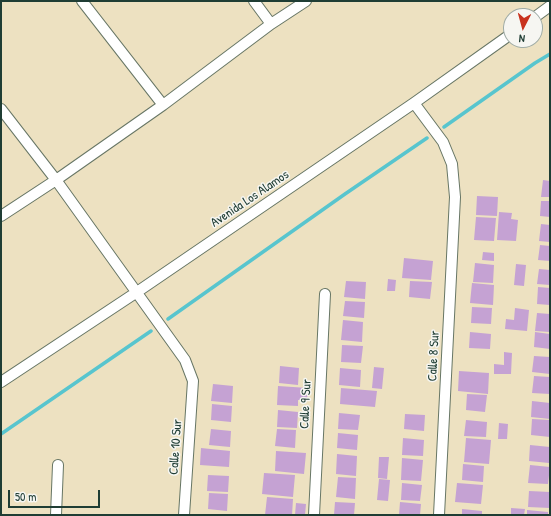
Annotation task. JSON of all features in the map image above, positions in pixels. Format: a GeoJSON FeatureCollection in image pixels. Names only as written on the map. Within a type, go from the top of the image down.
{"type":"FeatureCollection","features":[{"type":"Feature","properties":{"kind":"street"},"geometry":{"type":"LineString","coordinates":[[82,1],[163,105]]}},
{"type":"Feature","properties":{"kind":"street"},"geometry":{"type":"LineString","coordinates":[[254,1],[271,24]]}},
{"type":"Feature","properties":{"kind":"street"},"geometry":{"type":"LineString","coordinates":[[1,216],[56,180],[163,105],[271,24],[306,1]]}},
{"type":"Feature","properties":{"kind":"street","name":"Avenida Los Alamos"},"geometry":{"type":"LineString","coordinates":[[1,382],[137,292],[414,103],[503,40]]}},
{"type":"Feature","properties":{"kind":"street","name":"Calle 8 Sur"},"geometry":{"type":"LineString","coordinates":[[414,103],[442,142],[452,164],[455,197],[439,515]]}},
{"type":"Feature","properties":{"kind":"street"},"geometry":{"type":"LineString","coordinates":[[1,110],[56,180],[137,292]]}},
{"type":"Feature","properties":{"kind":"street","name":"Calle 10 Sur"},"geometry":{"type":"LineString","coordinates":[[137,292],[185,360],[193,381],[184,515]]}},
{"type":"Feature","properties":{"kind":"street","name":"Calle 9 Sur"},"geometry":{"type":"LineString","coordinates":[[314,515],[324,294]]}},
{"type":"Feature","properties":{"kind":"street"},"geometry":{"type":"LineString","coordinates":[[56,515],[58,465]]}},
{"type":"Feature","properties":{"kind":"building"},"geometry":{"type":"Polygon","coordinates":[[[543,180],[550,181],[550,197],[541,197],[543,180]]]}},
{"type":"Feature","properties":{"kind":"building"},"geometry":{"type":"Polygon","coordinates":[[[477,196],[498,197],[497,216],[476,215],[477,196]]]}},
{"type":"Feature","properties":{"kind":"building"},"geometry":{"type":"Polygon","coordinates":[[[541,201],[550,201],[550,217],[540,216],[541,201]]]}},
{"type":"Feature","properties":{"kind":"building"},"geometry":{"type":"Polygon","coordinates":[[[499,212],[512,213],[511,219],[518,220],[516,241],[497,240],[499,212]]]}},
{"type":"Feature","properties":{"kind":"building"},"geometry":{"type":"Polygon","coordinates":[[[476,217],[496,218],[494,241],[474,240],[476,217]]]}},
{"type":"Feature","properties":{"kind":"building"},"geometry":{"type":"Polygon","coordinates":[[[541,224],[550,225],[550,242],[539,241],[541,224]]]}},
{"type":"Feature","properties":{"kind":"building"},"geometry":{"type":"Polygon","coordinates":[[[540,245],[550,246],[550,261],[538,260],[540,245]]]}},
{"type":"Feature","properties":{"kind":"building"},"geometry":{"type":"Polygon","coordinates":[[[483,252],[494,253],[494,261],[482,260],[483,252]]]}},
{"type":"Feature","properties":{"kind":"building"},"geometry":{"type":"Polygon","coordinates":[[[404,258],[433,261],[431,280],[402,278],[404,258]]]}},
{"type":"Feature","properties":{"kind":"building"},"geometry":{"type":"Polygon","coordinates":[[[475,263],[494,265],[493,283],[473,282],[475,263]]]}},
{"type":"Feature","properties":{"kind":"building"},"geometry":{"type":"Polygon","coordinates":[[[516,264],[526,265],[524,286],[514,285],[516,264]]]}},
{"type":"Feature","properties":{"kind":"building"},"geometry":{"type":"Polygon","coordinates":[[[539,269],[550,270],[550,285],[537,284],[539,269]]]}},
{"type":"Feature","properties":{"kind":"building"},"geometry":{"type":"Polygon","coordinates":[[[388,279],[396,280],[395,291],[387,291],[388,279]]]}},
{"type":"Feature","properties":{"kind":"building"},"geometry":{"type":"Polygon","coordinates":[[[346,281],[366,282],[365,299],[344,297],[346,281]]]}},
{"type":"Feature","properties":{"kind":"building"},"geometry":{"type":"Polygon","coordinates":[[[410,281],[432,282],[430,299],[409,297],[410,281]]]}},
{"type":"Feature","properties":{"kind":"building"},"geometry":{"type":"Polygon","coordinates":[[[472,283],[494,285],[493,305],[470,303],[472,283]]]}},
{"type":"Feature","properties":{"kind":"building"},"geometry":{"type":"Polygon","coordinates":[[[538,287],[550,288],[550,305],[537,304],[538,287]]]}},
{"type":"Feature","properties":{"kind":"building"},"geometry":{"type":"Polygon","coordinates":[[[345,301],[365,302],[364,318],[343,316],[345,301]]]}},
{"type":"Feature","properties":{"kind":"building"},"geometry":{"type":"Polygon","coordinates":[[[472,307],[492,308],[491,324],[471,323],[472,307]]]}},
{"type":"Feature","properties":{"kind":"building"},"geometry":{"type":"Polygon","coordinates":[[[515,308],[529,310],[527,331],[505,329],[506,319],[514,320],[515,308]]]}},
{"type":"Feature","properties":{"kind":"building"},"geometry":{"type":"Polygon","coordinates":[[[537,313],[550,314],[550,332],[535,331],[537,313]]]}},
{"type":"Feature","properties":{"kind":"building"},"geometry":{"type":"Polygon","coordinates":[[[343,320],[363,322],[362,342],[341,340],[343,320]]]}},
{"type":"Feature","properties":{"kind":"building"},"geometry":{"type":"Polygon","coordinates":[[[470,332],[491,334],[490,349],[469,348],[470,332]]]}},
{"type":"Feature","properties":{"kind":"building"},"geometry":{"type":"Polygon","coordinates":[[[535,332],[550,334],[550,349],[534,347],[535,332]]]}},
{"type":"Feature","properties":{"kind":"building"},"geometry":{"type":"Polygon","coordinates":[[[342,345],[363,346],[361,363],[341,362],[342,345]]]}},
{"type":"Feature","properties":{"kind":"building"},"geometry":{"type":"Polygon","coordinates":[[[504,352],[512,353],[511,374],[494,374],[494,364],[504,365],[504,352]]]}},
{"type":"Feature","properties":{"kind":"building"},"geometry":{"type":"Polygon","coordinates":[[[534,356],[550,357],[550,374],[532,372],[534,356]]]}},
{"type":"Feature","properties":{"kind":"building"},"geometry":{"type":"Polygon","coordinates":[[[280,366],[299,368],[298,385],[279,383],[280,366]]]}},
{"type":"Feature","properties":{"kind":"building"},"geometry":{"type":"Polygon","coordinates":[[[374,367],[384,368],[382,389],[372,388],[374,367]]]}},
{"type":"Feature","properties":{"kind":"building"},"geometry":{"type":"Polygon","coordinates":[[[340,368],[361,370],[360,387],[339,385],[340,368]]]}},
{"type":"Feature","properties":{"kind":"building"},"geometry":{"type":"Polygon","coordinates":[[[459,371],[489,373],[488,394],[458,391],[459,371]]]}},
{"type":"Feature","properties":{"kind":"building"},"geometry":{"type":"Polygon","coordinates":[[[534,376],[550,377],[550,394],[532,393],[534,376]]]}},
{"type":"Feature","properties":{"kind":"building"},"geometry":{"type":"Polygon","coordinates":[[[213,384],[233,386],[232,403],[211,401],[213,384]]]}},
{"type":"Feature","properties":{"kind":"building"},"geometry":{"type":"Polygon","coordinates":[[[278,386],[308,388],[307,401],[298,400],[298,406],[277,405],[278,386]]]}},
{"type":"Feature","properties":{"kind":"building"},"geometry":{"type":"Polygon","coordinates":[[[341,388],[377,391],[375,407],[340,404],[341,388]]]}},
{"type":"Feature","properties":{"kind":"building"},"geometry":{"type":"Polygon","coordinates":[[[467,394],[487,395],[485,412],[466,410],[467,394]]]}},
{"type":"Feature","properties":{"kind":"building"},"geometry":{"type":"Polygon","coordinates":[[[532,401],[550,403],[550,419],[531,417],[532,401]]]}},
{"type":"Feature","properties":{"kind":"building"},"geometry":{"type":"Polygon","coordinates":[[[212,404],[232,406],[231,422],[211,420],[212,404]]]}},
{"type":"Feature","properties":{"kind":"building"},"geometry":{"type":"Polygon","coordinates":[[[278,410],[298,412],[297,428],[277,427],[278,410]]]}},
{"type":"Feature","properties":{"kind":"building"},"geometry":{"type":"Polygon","coordinates":[[[339,413],[360,415],[358,430],[338,429],[339,413]]]}},
{"type":"Feature","properties":{"kind":"building"},"geometry":{"type":"Polygon","coordinates":[[[405,414],[425,415],[424,431],[404,429],[405,414]]]}},
{"type":"Feature","properties":{"kind":"building"},"geometry":{"type":"Polygon","coordinates":[[[532,419],[550,420],[550,437],[531,435],[532,419]]]}},
{"type":"Feature","properties":{"kind":"building"},"geometry":{"type":"Polygon","coordinates":[[[466,420],[487,422],[486,437],[464,436],[466,420]]]}},
{"type":"Feature","properties":{"kind":"building"},"geometry":{"type":"Polygon","coordinates":[[[499,423],[508,424],[507,439],[498,439],[499,423]]]}},
{"type":"Feature","properties":{"kind":"building"},"geometry":{"type":"Polygon","coordinates":[[[211,429],[231,431],[230,447],[209,445],[211,429]]]}},
{"type":"Feature","properties":{"kind":"building"},"geometry":{"type":"Polygon","coordinates":[[[277,429],[296,430],[295,448],[275,446],[277,429]]]}},
{"type":"Feature","properties":{"kind":"building"},"geometry":{"type":"Polygon","coordinates":[[[338,433],[358,435],[357,450],[337,448],[338,433]]]}},
{"type":"Feature","properties":{"kind":"building"},"geometry":{"type":"Polygon","coordinates":[[[403,438],[424,440],[423,456],[402,455],[403,438]]]}},
{"type":"Feature","properties":{"kind":"building"},"geometry":{"type":"Polygon","coordinates":[[[466,438],[491,440],[489,464],[464,462],[466,438]]]}},
{"type":"Feature","properties":{"kind":"building"},"geometry":{"type":"Polygon","coordinates":[[[530,445],[550,447],[549,463],[529,461],[530,445]]]}},
{"type":"Feature","properties":{"kind":"building"},"geometry":{"type":"Polygon","coordinates":[[[201,448],[230,451],[229,467],[200,465],[201,448]]]}},
{"type":"Feature","properties":{"kind":"building"},"geometry":{"type":"Polygon","coordinates":[[[276,451],[306,453],[304,474],[275,471],[276,451]]]}},
{"type":"Feature","properties":{"kind":"building"},"geometry":{"type":"Polygon","coordinates":[[[337,454],[357,456],[356,476],[336,474],[337,454]]]}},
{"type":"Feature","properties":{"kind":"building"},"geometry":{"type":"Polygon","coordinates":[[[379,457],[389,457],[387,479],[378,478],[379,457]]]}},
{"type":"Feature","properties":{"kind":"building"},"geometry":{"type":"Polygon","coordinates":[[[402,458],[423,460],[421,481],[401,480],[402,458]]]}},
{"type":"Feature","properties":{"kind":"building"},"geometry":{"type":"Polygon","coordinates":[[[463,464],[484,466],[483,482],[462,480],[463,464]]]}},
{"type":"Feature","properties":{"kind":"building"},"geometry":{"type":"Polygon","coordinates":[[[530,465],[550,467],[548,484],[528,483],[530,465]]]}},
{"type":"Feature","properties":{"kind":"building"},"geometry":{"type":"Polygon","coordinates":[[[264,473],[295,475],[293,497],[262,494],[264,473]]]}},
{"type":"Feature","properties":{"kind":"building"},"geometry":{"type":"Polygon","coordinates":[[[208,475],[229,476],[228,492],[207,491],[208,475]]]}},
{"type":"Feature","properties":{"kind":"building"},"geometry":{"type":"Polygon","coordinates":[[[338,477],[356,478],[355,499],[336,497],[338,477]]]}},
{"type":"Feature","properties":{"kind":"building"},"geometry":{"type":"Polygon","coordinates":[[[379,479],[390,480],[388,501],[377,500],[379,479]]]}},
{"type":"Feature","properties":{"kind":"building"},"geometry":{"type":"Polygon","coordinates":[[[402,483],[422,485],[420,501],[401,500],[402,483]]]}},
{"type":"Feature","properties":{"kind":"building"},"geometry":{"type":"Polygon","coordinates":[[[457,483],[483,485],[481,504],[455,502],[457,483]]]}},
{"type":"Feature","properties":{"kind":"building"},"geometry":{"type":"Polygon","coordinates":[[[529,491],[550,492],[550,508],[528,507],[529,491]]]}},
{"type":"Feature","properties":{"kind":"building"},"geometry":{"type":"Polygon","coordinates":[[[209,493],[228,494],[227,511],[208,509],[209,493]]]}},
{"type":"Feature","properties":{"kind":"building"},"geometry":{"type":"Polygon","coordinates":[[[267,497],[293,499],[292,515],[265,515],[267,497]]]}},
{"type":"Feature","properties":{"kind":"building"},"geometry":{"type":"Polygon","coordinates":[[[335,502],[355,503],[354,515],[334,515],[335,502]]]}},
{"type":"Feature","properties":{"kind":"building"},"geometry":{"type":"Polygon","coordinates":[[[400,502],[421,504],[420,515],[399,515],[400,502]]]}},
{"type":"Feature","properties":{"kind":"building"},"geometry":{"type":"Polygon","coordinates":[[[296,503],[306,504],[305,515],[295,515],[296,503]]]}},
{"type":"Feature","properties":{"kind":"building"},"geometry":{"type":"Polygon","coordinates":[[[511,508],[525,509],[524,515],[511,515],[511,508]]]}},
{"type":"Feature","properties":{"kind":"building"},"geometry":{"type":"Polygon","coordinates":[[[462,509],[482,511],[482,515],[462,515],[462,509]]]}},
{"type":"Feature","properties":{"kind":"building"},"geometry":{"type":"Polygon","coordinates":[[[527,510],[548,512],[548,515],[527,515],[527,510]]]}},
{"type":"Feature","properties":{"kind":"waterway"},"geometry":{"type":"LineString","coordinates":[[444,127],[550,54]]}},
{"type":"Feature","properties":{"kind":"waterway"},"geometry":{"type":"LineString","coordinates":[[168,319],[427,138]]}},
{"type":"Feature","properties":{"kind":"waterway"},"geometry":{"type":"LineString","coordinates":[[1,434],[151,331]]}}]}
